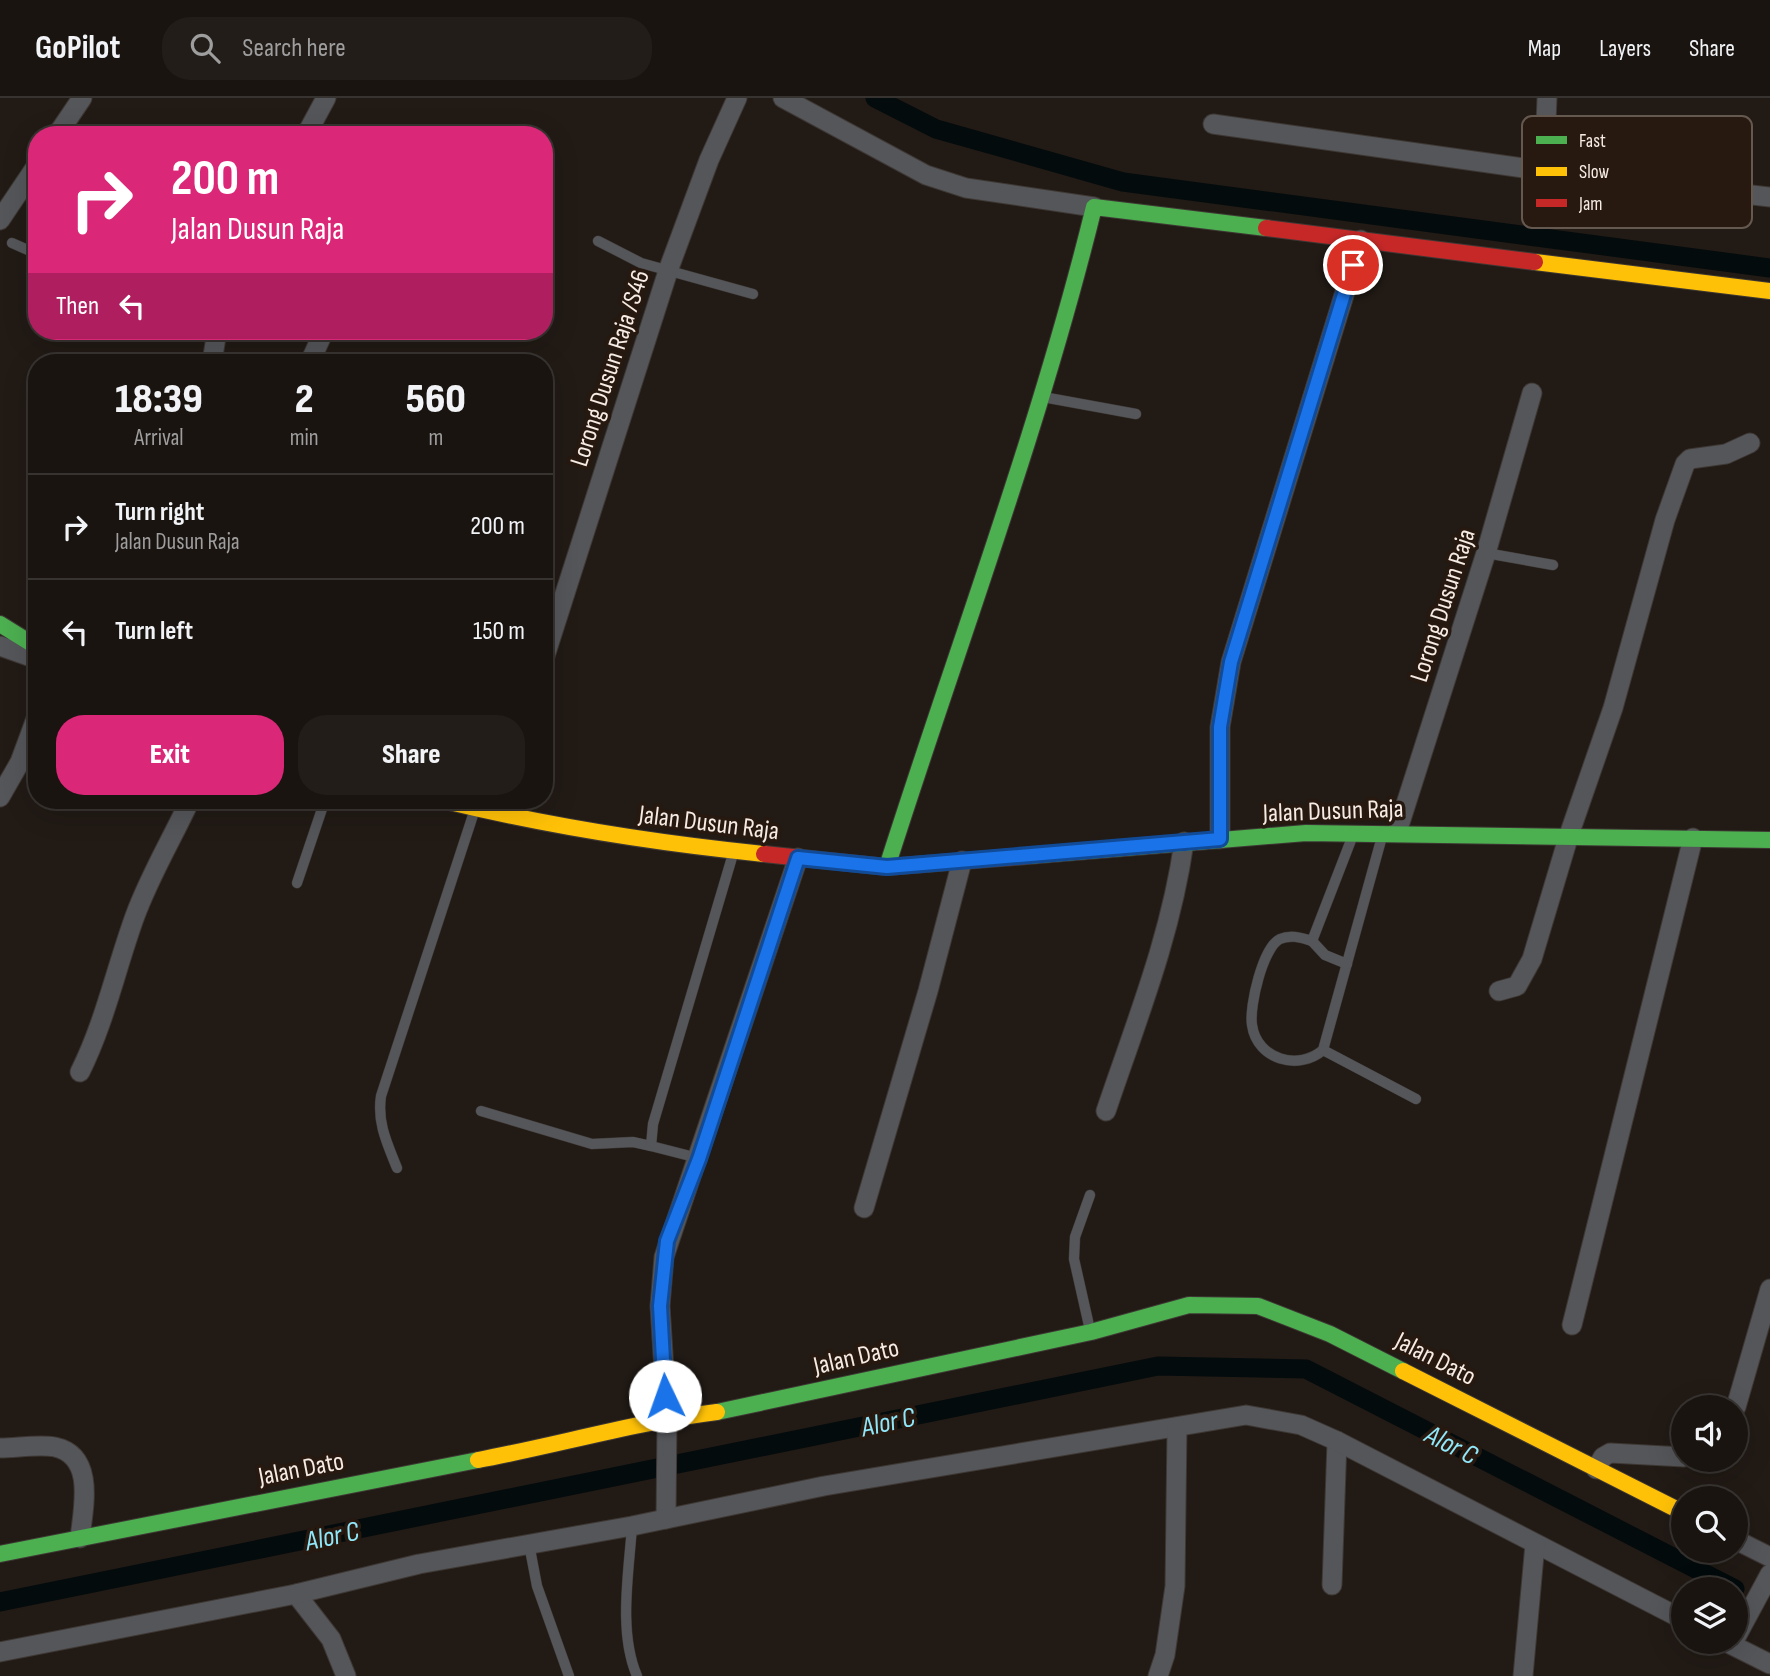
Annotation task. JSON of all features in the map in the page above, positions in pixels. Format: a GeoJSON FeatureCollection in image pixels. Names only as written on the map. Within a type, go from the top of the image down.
{"type":"FeatureCollection","features":[{"type":"Feature","properties":{"kind":"street"},"geometry":{"type":"LineString","coordinates":[[63,126],[82,98]]}},
{"type":"Feature","properties":{"kind":"street"},"geometry":{"type":"LineString","coordinates":[[311,126],[326,98]]}},
{"type":"Feature","properties":{"kind":"street","name":"Lorong Dusun Raja /S46"},"geometry":{"type":"LineString","coordinates":[[553,631],[669,268],[709,160],[737,98]]}},
{"type":"Feature","properties":{"kind":"street"},"geometry":{"type":"LineString","coordinates":[[783,98],[926,175],[966,188],[1094,207],[1770,291]]}},
{"type":"Feature","properties":{"kind":"street"},"geometry":{"type":"LineString","coordinates":[[1546,116],[1547,98]]}},
{"type":"Feature","properties":{"kind":"street"},"geometry":{"type":"LineString","coordinates":[[1213,124],[1522,169]]}},
{"type":"Feature","properties":{"kind":"street"},"geometry":{"type":"LineString","coordinates":[[0,220],[28,178]]}},
{"type":"Feature","properties":{"kind":"street"},"geometry":{"type":"LineString","coordinates":[[1752,195],[1770,197]]}},
{"type":"Feature","properties":{"kind":"street"},"geometry":{"type":"LineString","coordinates":[[887,867],[1042,397],[1074,290],[1094,207]]}},
{"type":"Feature","properties":{"kind":"street"},"geometry":{"type":"LineString","coordinates":[[1220,839],[1220,727],[1231,662],[1362,240]]}},
{"type":"Feature","properties":{"kind":"street","name":"Lorong Dusun Raja"},"geometry":{"type":"LineString","coordinates":[[1390,832],[1486,553],[1532,393]]}},
{"type":"Feature","properties":{"kind":"street"},"geometry":{"type":"LineString","coordinates":[[1499,991],[1517,986],[1532,959],[1569,835],[1613,708],[1665,520],[1685,464],[1690,459],[1727,454],[1750,443]]}},
{"type":"Feature","properties":{"kind":"street"},"geometry":{"type":"LineString","coordinates":[[0,624],[28,641]]}},
{"type":"Feature","properties":{"kind":"street"},"geometry":{"type":"LineString","coordinates":[[0,646],[28,656]]}},
{"type":"Feature","properties":{"kind":"street"},"geometry":{"type":"LineString","coordinates":[[0,797],[20,762],[28,740]]}},
{"type":"Feature","properties":{"kind":"street"},"geometry":{"type":"LineString","coordinates":[[80,1072],[99,1034],[117,965],[137,911],[186,809]]}},
{"type":"Feature","properties":{"kind":"street","name":"Jalan Dusun Raja"},"geometry":{"type":"LineString","coordinates":[[511,809],[669,844],[887,867],[1220,839],[1354,833],[1770,840]]}},
{"type":"Feature","properties":{"kind":"street"},"geometry":{"type":"LineString","coordinates":[[1572,1325],[1693,838]]}},
{"type":"Feature","properties":{"kind":"street"},"geometry":{"type":"LineString","coordinates":[[1105,1111],[1161,951],[1172,913],[1184,842]]}},
{"type":"Feature","properties":{"kind":"street"},"geometry":{"type":"LineString","coordinates":[[666,1513],[667,1422],[660,1306],[664,1257],[798,858]]}},
{"type":"Feature","properties":{"kind":"street"},"geometry":{"type":"LineString","coordinates":[[864,1208],[928,991],[962,861]]}},
{"type":"Feature","properties":{"kind":"street"},"geometry":{"type":"LineString","coordinates":[[1739,1395],[1770,1289]]}},
{"type":"Feature","properties":{"kind":"street","name":"Jalan Dato"},"geometry":{"type":"LineString","coordinates":[[0,1554],[733,1410],[1091,1332],[1189,1304],[1258,1306],[1330,1334],[1671,1506]]}},
{"type":"Feature","properties":{"kind":"street"},"geometry":{"type":"LineString","coordinates":[[0,1652],[296,1594],[419,1564],[632,1526],[666,1513],[1246,1415],[1273,1418],[1301,1426],[1337,1441],[1671,1613]]}},
{"type":"Feature","properties":{"kind":"street"},"geometry":{"type":"LineString","coordinates":[[1158,1676],[1165,1655],[1175,1586],[1177,1427]]}},
{"type":"Feature","properties":{"kind":"street"},"geometry":{"type":"LineString","coordinates":[[1332,1585],[1337,1441]]}},
{"type":"Feature","properties":{"kind":"street"},"geometry":{"type":"LineString","coordinates":[[0,1448],[56,1447],[71,1455],[82,1468],[85,1493],[80,1538]]}},
{"type":"Feature","properties":{"kind":"street"},"geometry":{"type":"LineString","coordinates":[[1596,1469],[1603,1457],[1610,1453],[1671,1456]]}},
{"type":"Feature","properties":{"kind":"street"},"geometry":{"type":"LineString","coordinates":[[1523,1676],[1535,1544]]}},
{"type":"Feature","properties":{"kind":"street"},"geometry":{"type":"LineString","coordinates":[[1748,1546],[1770,1557]]}},
{"type":"Feature","properties":{"kind":"street"},"geometry":{"type":"LineString","coordinates":[[1748,1613],[1770,1574]]}},
{"type":"Feature","properties":{"kind":"street"},"geometry":{"type":"LineString","coordinates":[[296,1594],[331,1639],[346,1676]]}},
{"type":"Feature","properties":{"kind":"street"},"geometry":{"type":"LineString","coordinates":[[1748,1654],[1762,1667]]}},
{"type":"Feature","properties":{"kind":"lane"},"geometry":{"type":"LineString","coordinates":[[598,241],[626,258],[753,293]]}},
{"type":"Feature","properties":{"kind":"lane"},"geometry":{"type":"LineString","coordinates":[[12,243],[28,250]]}},
{"type":"Feature","properties":{"kind":"lane"},"geometry":{"type":"LineString","coordinates":[[1042,397],[1136,414]]}},
{"type":"Feature","properties":{"kind":"lane"},"geometry":{"type":"LineString","coordinates":[[1486,553],[1553,565]]}},
{"type":"Feature","properties":{"kind":"lane"},"geometry":{"type":"LineString","coordinates":[[297,883],[322,809]]}},
{"type":"Feature","properties":{"kind":"lane"},"geometry":{"type":"LineString","coordinates":[[397,1168],[381,1128],[381,1096],[475,809]]}},
{"type":"Feature","properties":{"kind":"lane"},"geometry":{"type":"LineString","coordinates":[[1347,964],[1325,955],[1312,941],[1286,937],[1273,943],[1260,975],[1253,1004],[1252,1026],[1258,1042],[1280,1059],[1306,1061],[1323,1050],[1347,964],[1390,832]]}},
{"type":"Feature","properties":{"kind":"lane"},"geometry":{"type":"LineString","coordinates":[[1312,941],[1354,833]]}},
{"type":"Feature","properties":{"kind":"lane"},"geometry":{"type":"LineString","coordinates":[[651,1146],[653,1124],[734,851]]}},
{"type":"Feature","properties":{"kind":"lane"},"geometry":{"type":"LineString","coordinates":[[1323,1050],[1416,1099]]}},
{"type":"Feature","properties":{"kind":"lane"},"geometry":{"type":"LineString","coordinates":[[481,1111],[592,1144],[633,1142],[699,1159]]}},
{"type":"Feature","properties":{"kind":"lane"},"geometry":{"type":"LineString","coordinates":[[1090,1195],[1075,1237],[1074,1259],[1091,1332]]}},
{"type":"Feature","properties":{"kind":"lane"},"geometry":{"type":"LineString","coordinates":[[632,1526],[629,1639],[637,1676]]}},
{"type":"Feature","properties":{"kind":"lane"},"geometry":{"type":"LineString","coordinates":[[529,1543],[537,1586],[569,1676]]}},
{"type":"Feature","properties":{"kind":"waterway"},"geometry":{"type":"LineString","coordinates":[[875,98],[936,129],[1123,182],[1770,268]]}},
{"type":"Feature","properties":{"kind":"waterway","name":"Alor C"},"geometry":{"type":"LineString","coordinates":[[0,1602],[1158,1366],[1306,1369],[1712,1577]]}},
{"type":"Feature","properties":{"kind":"traffic: fast"},"geometry":{"type":"LineString","coordinates":[[887,867],[1023,456],[1094,207],[1266,228]]}},
{"type":"Feature","properties":{"kind":"traffic: fast"},"geometry":{"type":"LineString","coordinates":[[0,624],[28,641]]}},
{"type":"Feature","properties":{"kind":"traffic: fast"},"geometry":{"type":"LineString","coordinates":[[1027,856],[1306,833],[1770,840]]}},
{"type":"Feature","properties":{"kind":"traffic: fast"},"geometry":{"type":"LineString","coordinates":[[717,1412],[1091,1332],[1189,1305],[1258,1306],[1330,1334],[1403,1371]]}},
{"type":"Feature","properties":{"kind":"traffic: fast"},"geometry":{"type":"LineString","coordinates":[[0,1554],[478,1460]]}},
{"type":"Feature","properties":{"kind":"traffic: slow"},"geometry":{"type":"LineString","coordinates":[[1535,262],[1770,291]]}},
{"type":"Feature","properties":{"kind":"traffic: slow"},"geometry":{"type":"LineString","coordinates":[[481,809],[601,833],[764,854]]}},
{"type":"Feature","properties":{"kind":"traffic: slow"},"geometry":{"type":"LineString","coordinates":[[1403,1371],[1671,1506]]}},
{"type":"Feature","properties":{"kind":"traffic: slow"},"geometry":{"type":"LineString","coordinates":[[478,1460],[717,1412]]}},
{"type":"Feature","properties":{"kind":"traffic: jam"},"geometry":{"type":"LineString","coordinates":[[1266,228],[1535,262]]}},
{"type":"Feature","properties":{"kind":"traffic: jam"},"geometry":{"type":"LineString","coordinates":[[764,854],[887,867],[1027,856]]}},
{"type":"Feature","properties":{"kind":"route"},"geometry":{"type":"LineString","coordinates":[[665,1396],[660,1306],[667,1241],[699,1159],[798,858],[887,867],[1045,856],[1220,839],[1220,727],[1231,662],[1353,265]]}}]}
